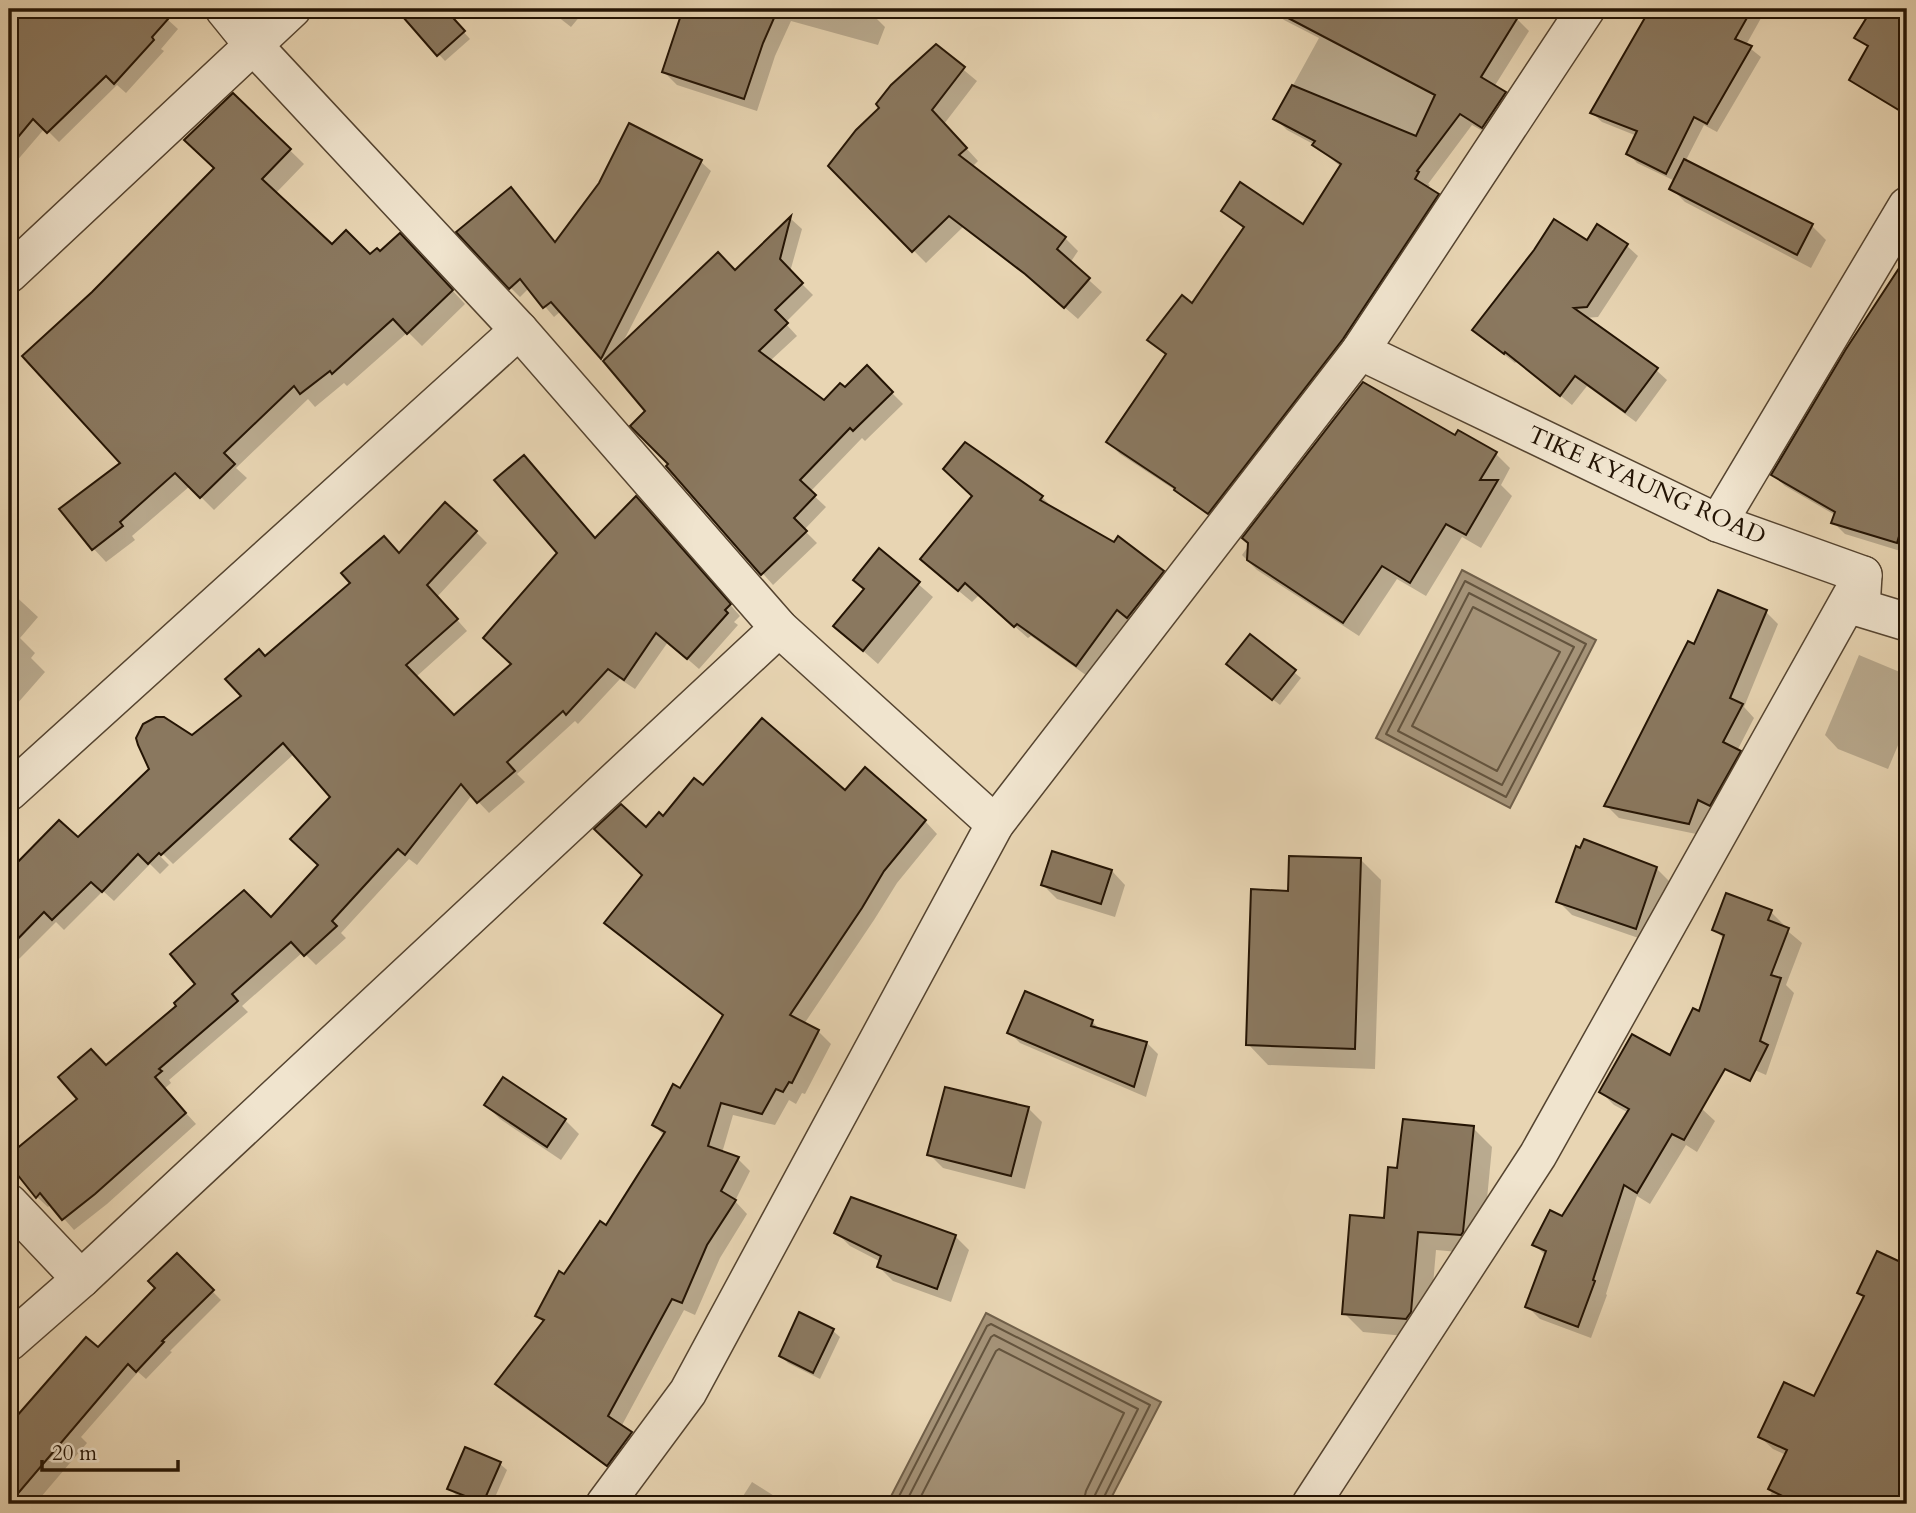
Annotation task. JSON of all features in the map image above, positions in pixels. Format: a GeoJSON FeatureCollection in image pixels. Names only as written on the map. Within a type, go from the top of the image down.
{"type":"FeatureCollection","features":[{"type":"Feature","properties":{"kind":"street"},"geometry":{"type":"LineString","coordinates":[[224,9],[254,46],[519,330],[779,628],[995,824]]}},
{"type":"Feature","properties":{"kind":"street"},"geometry":{"type":"LineString","coordinates":[[9,274],[292,9]]}},
{"type":"Feature","properties":{"kind":"street"},"geometry":{"type":"LineString","coordinates":[[605,1504],[688,1391],[995,824],[1360,351],[1586,9]]}},
{"type":"Feature","properties":{"kind":"street"},"geometry":{"type":"LineString","coordinates":[[1718,523],[1907,206]]}},
{"type":"Feature","properties":{"kind":"street"},"geometry":{"type":"LineString","coordinates":[[9,792],[519,330]]}},
{"type":"Feature","properties":{"kind":"street","name":"TIKE KYAUNG ROAD"},"geometry":{"type":"LineString","coordinates":[[1360,351],[1718,523],[1863,575]]}},
{"type":"Feature","properties":{"kind":"street"},"geometry":{"type":"LineString","coordinates":[[1863,575],[1861,608],[1907,622]]}},
{"type":"Feature","properties":{"kind":"street"},"geometry":{"type":"LineString","coordinates":[[1311,1504],[1538,1155],[1863,575]]}},
{"type":"Feature","properties":{"kind":"street"},"geometry":{"type":"LineString","coordinates":[[9,1342],[81,1279],[779,628]]}},
{"type":"Feature","properties":{"kind":"street"},"geometry":{"type":"LineString","coordinates":[[9,1203],[81,1279]]}},
{"type":"Feature","properties":{"kind":"water"},"geometry":{"type":"Polygon","coordinates":[[[1462,570],[1596,640],[1510,808],[1376,738],[1462,570]]]}},
{"type":"Feature","properties":{"kind":"water"},"geometry":{"type":"Polygon","coordinates":[[[986,1313],[1161,1402],[1108,1504],[887,1504],[986,1313]]]}},
{"type":"Feature","properties":{"kind":"building"},"geometry":{"type":"Polygon","coordinates":[[[27,9],[177,9],[152,37],[154,40],[114,84],[106,76],[47,133],[33,119],[9,148],[9,27],[27,9]]]}},
{"type":"Feature","properties":{"kind":"building"},"geometry":{"type":"Polygon","coordinates":[[[396,9],[445,9],[465,31],[437,56],[396,9]]]}},
{"type":"Feature","properties":{"kind":"building"},"geometry":{"type":"Polygon","coordinates":[[[683,9],[778,9],[744,99],[662,72],[683,9]]]}},
{"type":"Feature","properties":{"kind":"building"},"geometry":{"type":"Polygon","coordinates":[[[1271,9],[1523,9],[1481,77],[1506,92],[1482,128],[1460,114],[1417,171],[1419,172],[1415,179],[1439,194],[1343,339],[1208,514],[1174,490],[1175,488],[1106,442],[1166,354],[1147,340],[1182,295],[1192,303],[1244,227],[1221,211],[1240,182],[1303,224],[1341,164],[1312,145],[1315,141],[1273,119],[1292,85],[1416,136],[1435,95],[1271,9]]]}},
{"type":"Feature","properties":{"kind":"building"},"geometry":{"type":"Polygon","coordinates":[[[1650,9],[1752,9],[1735,39],[1752,46],[1707,124],[1694,117],[1666,174],[1626,154],[1637,131],[1590,113],[1650,9]]]}},
{"type":"Feature","properties":{"kind":"building"},"geometry":{"type":"Polygon","coordinates":[[[1872,9],[1907,9],[1907,115],[1849,80],[1868,46],[1854,38],[1872,9]]]}},
{"type":"Feature","properties":{"kind":"building"},"geometry":{"type":"Polygon","coordinates":[[[936,44],[965,67],[932,110],[967,148],[959,155],[1066,237],[1057,249],[1090,278],[1064,308],[1025,274],[949,216],[912,252],[828,166],[856,130],[879,108],[876,104],[891,85],[936,44]]]}},
{"type":"Feature","properties":{"kind":"building"},"geometry":{"type":"Polygon","coordinates":[[[233,93],[291,149],[262,179],[332,244],[346,230],[370,254],[377,248],[380,251],[400,233],[453,290],[407,334],[393,319],[332,374],[330,371],[300,394],[294,386],[224,453],[235,464],[200,498],[175,473],[120,522],[123,526],[92,550],[59,509],[120,463],[22,356],[92,292],[214,168],[184,140],[233,93]]]}},
{"type":"Feature","properties":{"kind":"building"},"geometry":{"type":"Polygon","coordinates":[[[629,123],[702,160],[601,359],[551,302],[543,308],[520,279],[509,289],[456,232],[511,187],[555,242],[599,183],[629,123]]]}},
{"type":"Feature","properties":{"kind":"building"},"geometry":{"type":"Polygon","coordinates":[[[1684,159],[1813,224],[1797,255],[1669,189],[1684,159]]]}},
{"type":"Feature","properties":{"kind":"building"},"geometry":{"type":"Polygon","coordinates":[[[791,216],[780,259],[803,283],[775,310],[788,323],[759,351],[824,400],[840,383],[845,387],[867,365],[893,392],[853,431],[850,428],[800,480],[816,495],[794,518],[807,531],[761,575],[666,466],[668,464],[630,426],[645,411],[603,361],[718,252],[735,270],[791,216]]]}},
{"type":"Feature","properties":{"kind":"building"},"geometry":{"type":"Polygon","coordinates":[[[1554,219],[1587,240],[1597,224],[1628,244],[1587,307],[1574,308],[1658,368],[1625,412],[1575,376],[1560,396],[1505,352],[1504,354],[1472,330],[1534,250],[1554,219]]]}},
{"type":"Feature","properties":{"kind":"building"},"geometry":{"type":"Polygon","coordinates":[[[1907,256],[1907,509],[1897,543],[1831,523],[1835,512],[1771,475],[1846,349],[1907,256]]]}},
{"type":"Feature","properties":{"kind":"building"},"geometry":{"type":"Polygon","coordinates":[[[1363,382],[1455,435],[1458,430],[1497,452],[1480,480],[1498,480],[1466,535],[1446,524],[1410,583],[1382,566],[1343,623],[1247,560],[1248,543],[1242,538],[1363,382]]]}},
{"type":"Feature","properties":{"kind":"building"},"geometry":{"type":"Polygon","coordinates":[[[965,442],[1043,496],[1040,500],[1114,542],[1118,536],[1164,571],[1127,618],[1117,610],[1076,666],[1017,624],[1014,627],[965,583],[958,591],[920,559],[972,496],[943,469],[965,442]]]}},
{"type":"Feature","properties":{"kind":"building"},"geometry":{"type":"Polygon","coordinates":[[[524,455],[595,538],[636,496],[731,604],[725,610],[728,613],[687,659],[656,633],[624,680],[608,669],[566,715],[563,711],[507,762],[515,771],[477,803],[461,784],[405,855],[398,849],[332,921],[337,926],[304,956],[291,942],[232,994],[238,1001],[159,1069],[162,1071],[155,1077],[186,1113],[62,1220],[40,1193],[36,1198],[9,1164],[9,1155],[77,1099],[58,1077],[91,1049],[106,1065],[176,1006],[174,1003],[195,984],[170,954],[244,890],[271,917],[318,865],[290,839],[330,797],[283,743],[161,855],[159,853],[148,864],[138,854],[102,892],[91,882],[52,920],[44,912],[9,948],[9,871],[59,820],[78,837],[149,769],[136,738],[143,724],[156,717],[164,717],[192,735],[241,696],[225,679],[259,649],[265,656],[350,583],[341,573],[384,536],[399,553],[445,502],[477,531],[427,585],[458,619],[406,665],[454,715],[511,664],[483,638],[557,553],[494,480],[524,455]]]}},
{"type":"Feature","properties":{"kind":"building"},"geometry":{"type":"Polygon","coordinates":[[[879,548],[920,582],[863,651],[833,626],[864,589],[853,580],[879,548]]]}},
{"type":"Feature","properties":{"kind":"building"},"geometry":{"type":"Polygon","coordinates":[[[1718,590],[1767,610],[1730,698],[1743,704],[1723,742],[1741,751],[1710,806],[1698,800],[1689,824],[1604,806],[1688,641],[1694,644],[1718,590]]]}},
{"type":"Feature","properties":{"kind":"building"},"geometry":{"type":"Polygon","coordinates":[[[1250,634],[1296,670],[1272,700],[1226,664],[1250,634]]]}},
{"type":"Feature","properties":{"kind":"building"},"geometry":{"type":"Polygon","coordinates":[[[762,718],[845,790],[865,767],[926,820],[884,871],[790,1015],[819,1030],[792,1083],[789,1082],[783,1092],[776,1089],[762,1114],[721,1103],[708,1146],[739,1157],[721,1191],[736,1200],[707,1245],[682,1303],[672,1299],[608,1416],[632,1432],[607,1466],[495,1384],[544,1320],[535,1316],[559,1271],[564,1274],[600,1221],[606,1225],[665,1132],[652,1125],[673,1084],[680,1088],[723,1015],[604,923],[642,875],[594,829],[621,804],[646,827],[659,812],[663,816],[694,778],[703,785],[762,718]]]}},
{"type":"Feature","properties":{"kind":"building"},"geometry":{"type":"Polygon","coordinates":[[[1584,839],[1657,867],[1636,929],[1556,902],[1576,846],[1580,848],[1584,839]]]}},
{"type":"Feature","properties":{"kind":"building"},"geometry":{"type":"Polygon","coordinates":[[[1052,851],[1112,870],[1101,904],[1041,885],[1052,851]]]}},
{"type":"Feature","properties":{"kind":"building"},"geometry":{"type":"Polygon","coordinates":[[[1289,856],[1361,858],[1355,1049],[1246,1045],[1251,889],[1288,891],[1289,856]]]}},
{"type":"Feature","properties":{"kind":"building"},"geometry":{"type":"Polygon","coordinates":[[[1726,893],[1772,910],[1768,920],[1789,928],[1771,975],[1781,978],[1760,1041],[1768,1045],[1750,1081],[1725,1069],[1684,1140],[1672,1134],[1637,1193],[1624,1185],[1578,1327],[1525,1307],[1546,1251],[1532,1245],[1550,1210],[1562,1216],[1629,1109],[1599,1092],[1632,1034],[1670,1055],[1693,1008],[1699,1011],[1724,935],[1712,930],[1726,893]]]}},
{"type":"Feature","properties":{"kind":"building"},"geometry":{"type":"Polygon","coordinates":[[[1025,991],[1093,1020],[1091,1026],[1147,1042],[1134,1087],[1007,1033],[1025,991]]]}},
{"type":"Feature","properties":{"kind":"building"},"geometry":{"type":"Polygon","coordinates":[[[503,1077],[566,1119],[547,1147],[484,1105],[503,1077]]]}},
{"type":"Feature","properties":{"kind":"building"},"geometry":{"type":"Polygon","coordinates":[[[945,1087],[1029,1107],[1011,1176],[927,1155],[945,1087]]]}},
{"type":"Feature","properties":{"kind":"building"},"geometry":{"type":"Polygon","coordinates":[[[1403,1119],[1474,1126],[1463,1232],[1461,1235],[1418,1232],[1411,1312],[1406,1319],[1342,1314],[1350,1215],[1384,1218],[1388,1167],[1397,1168],[1403,1119]]]}},
{"type":"Feature","properties":{"kind":"building"},"geometry":{"type":"Polygon","coordinates":[[[851,1197],[956,1235],[937,1289],[877,1267],[881,1256],[834,1233],[851,1197]]]}},
{"type":"Feature","properties":{"kind":"building"},"geometry":{"type":"Polygon","coordinates":[[[1877,1251],[1907,1265],[1907,1504],[1799,1504],[1768,1489],[1787,1450],[1758,1437],[1784,1382],[1814,1396],[1864,1296],[1857,1293],[1877,1251]]]}},
{"type":"Feature","properties":{"kind":"building"},"geometry":{"type":"Polygon","coordinates":[[[177,1253],[214,1290],[162,1341],[164,1342],[136,1372],[128,1364],[9,1504],[9,1425],[86,1337],[98,1347],[155,1288],[148,1281],[177,1253]]]}},
{"type":"Feature","properties":{"kind":"building"},"geometry":{"type":"Polygon","coordinates":[[[799,1312],[834,1329],[813,1373],[779,1356],[799,1312]]]}},
{"type":"Feature","properties":{"kind":"building"},"geometry":{"type":"Polygon","coordinates":[[[465,1447],[501,1462],[483,1503],[447,1489],[465,1447]]]}}]}
